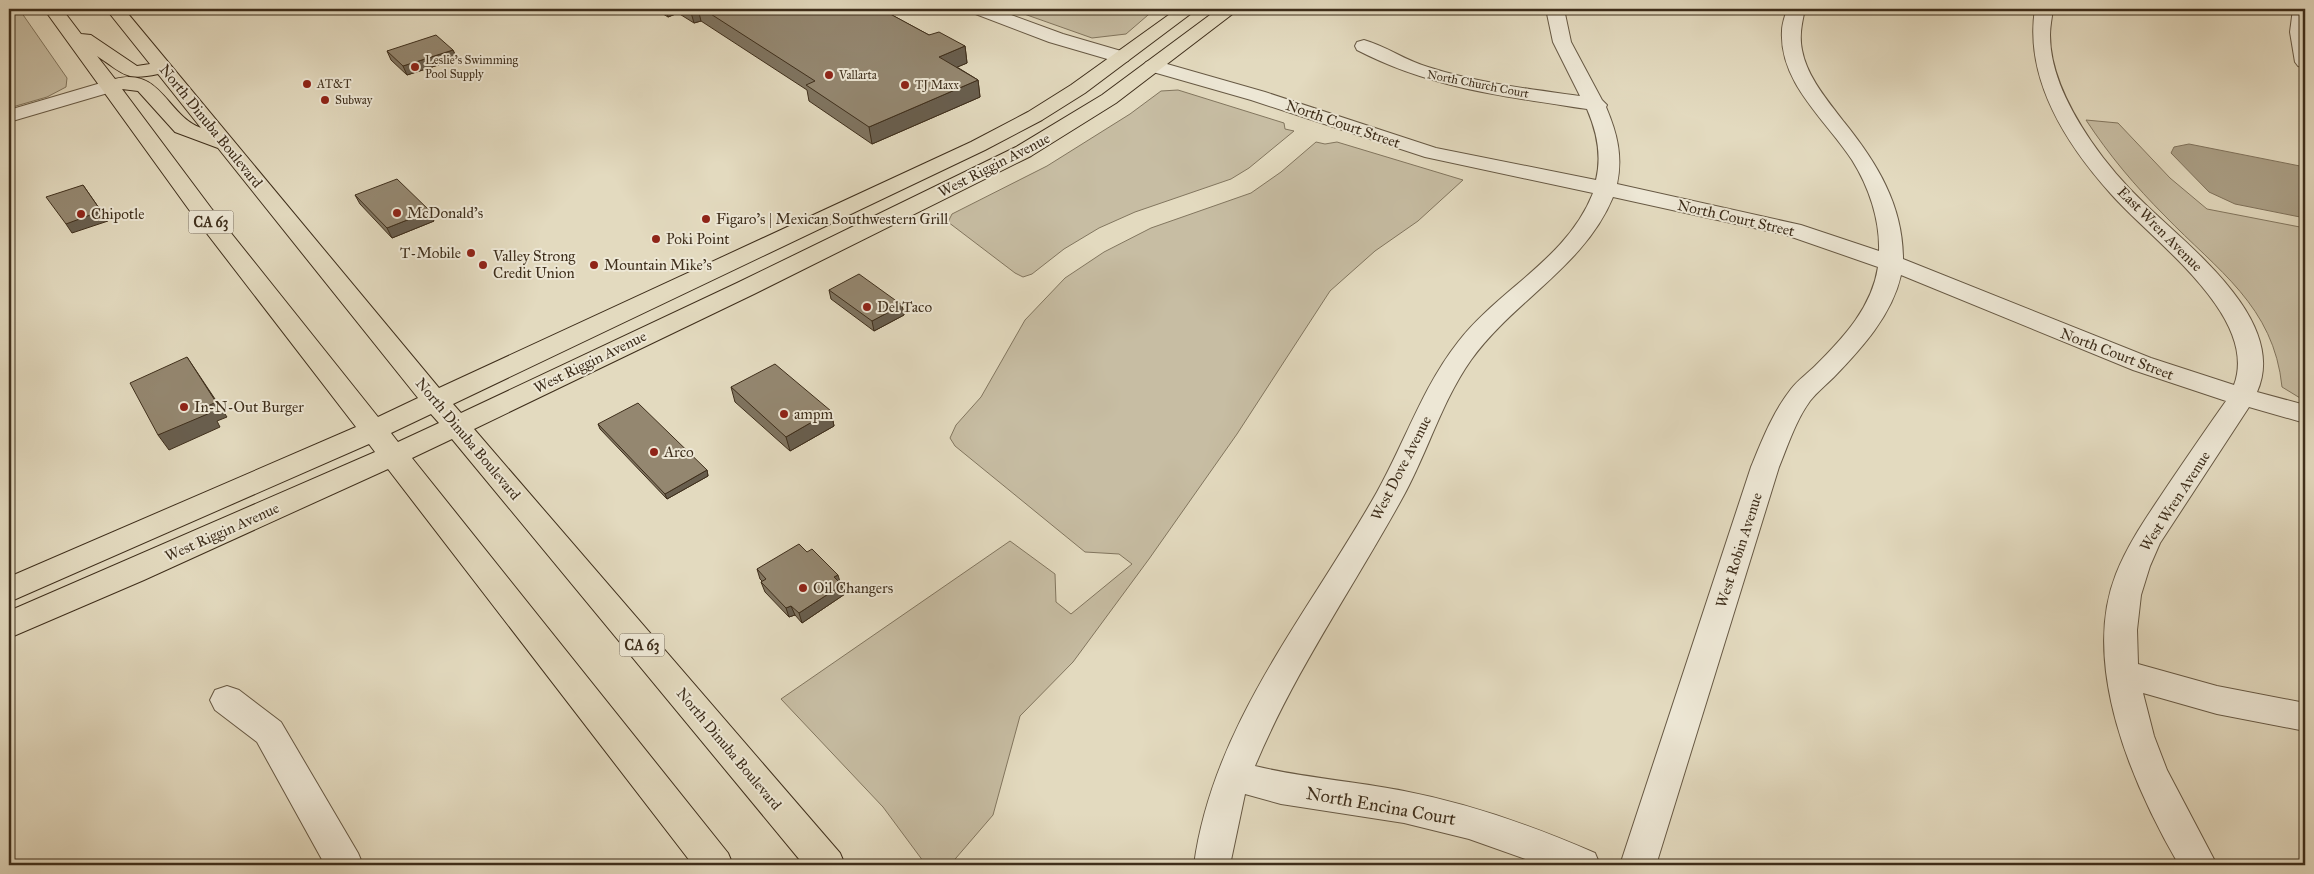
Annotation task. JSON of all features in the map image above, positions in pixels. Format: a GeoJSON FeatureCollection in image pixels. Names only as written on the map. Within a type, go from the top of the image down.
{"type":"FeatureCollection","features":[{"type":"Feature","properties":{"kind":"main road","name":"CA 63"},"geometry":{"type":"LineString","coordinates":[[53,9],[203,213],[716,865]]}},
{"type":"Feature","properties":{"kind":"main road","name":"North Dinuba Boulevard"},"geometry":{"type":"LineString","coordinates":[[115,9],[165,67],[225,144],[447,413],[827,865]]}},
{"type":"Feature","properties":{"kind":"main road","name":"West Riggin Avenue"},"geometry":{"type":"LineString","coordinates":[[447,413],[1035,116],[1078,89],[1188,9]]}},
{"type":"Feature","properties":{"kind":"main road"},"geometry":{"type":"LineString","coordinates":[[1153,66],[1146,61],[1144,55],[1207,9]]}},
{"type":"Feature","properties":{"kind":"main road","name":"West Riggin Avenue"},"geometry":{"type":"LineString","coordinates":[[9,626],[193,545],[384,442],[970,179],[1020,154],[1079,119],[1230,9]]}},
{"type":"Feature","properties":{"kind":"main road"},"geometry":{"type":"LineString","coordinates":[[67,28],[134,72],[165,67]]}},
{"type":"Feature","properties":{"kind":"main road"},"geometry":{"type":"LineString","coordinates":[[970,179],[1028,137],[1117,80],[1131,67],[1130,61],[1121,57]]}},
{"type":"Feature","properties":{"kind":"main road"},"geometry":{"type":"LineString","coordinates":[[110,86],[123,83],[144,86],[182,128],[225,144]]}},
{"type":"Feature","properties":{"kind":"main road","name":"West Riggin Avenue"},"geometry":{"type":"LineString","coordinates":[[9,590],[106,549],[384,442]]}},
{"type":"Feature","properties":{"kind":"street"},"geometry":{"type":"LineString","coordinates":[[979,9],[1049,35],[1121,57]]}},
{"type":"Feature","properties":{"kind":"street","name":"West Dove Avenue"},"geometry":{"type":"LineString","coordinates":[[1212,865],[1219,823],[1234,776],[1270,694],[1391,494],[1441,386],[1472,340],[1498,314],[1543,277],[1576,244],[1599,207],[1609,169],[1609,141],[1597,105],[1563,46],[1557,26],[1555,9]]}},
{"type":"Feature","properties":{"kind":"street","name":"West Robin Avenue"},"geometry":{"type":"LineString","coordinates":[[1638,865],[1762,477],[1781,426],[1800,396],[1855,339],[1868,322],[1887,282],[1891,262],[1888,222],[1879,192],[1862,160],[1809,91],[1798,64],[1792,41],[1792,18],[1796,9]]}},
{"type":"Feature","properties":{"kind":"street","name":"East Wren Avenue"},"geometry":{"type":"LineString","coordinates":[[2044,9],[2041,19],[2042,52],[2051,86],[2088,152],[2135,208],[2215,285],[2230,305],[2248,346],[2250,362],[2249,380],[2242,397]]}},
{"type":"Feature","properties":{"kind":"street"},"geometry":{"type":"LineString","coordinates":[[2302,9],[2299,32],[2305,62]]}},
{"type":"Feature","properties":{"kind":"street","name":"North Church Court"},"geometry":{"type":"LineString","coordinates":[[1364,46],[1388,60],[1421,73],[1461,83],[1597,105]]}},
{"type":"Feature","properties":{"kind":"street","name":"North Court Street"},"geometry":{"type":"LineString","coordinates":[[1153,66],[1258,96],[1410,147],[1764,223],[1834,243],[1891,262],[2096,347],[2179,377],[2305,414]]}},
{"type":"Feature","properties":{"kind":"street"},"geometry":{"type":"LineString","coordinates":[[9,116],[110,86]]}},
{"type":"Feature","properties":{"kind":"street","name":"West Wren Avenue"},"geometry":{"type":"LineString","coordinates":[[2199,865],[2181,836],[2154,782],[2130,714],[2120,627],[2126,593],[2136,563],[2148,538],[2242,397]]}},
{"type":"Feature","properties":{"kind":"street"},"geometry":{"type":"LineString","coordinates":[[2124,674],[2217,700],[2305,717]]}},
{"type":"Feature","properties":{"kind":"street"},"geometry":{"type":"LineString","coordinates":[[227,700],[269,732],[344,865]]}},
{"type":"Feature","properties":{"kind":"street","name":"North Encina Court"},"geometry":{"type":"LineString","coordinates":[[1234,776],[1281,788],[1404,807],[1469,822],[1529,842],[1582,865]]}},
{"type":"Feature","properties":{"kind":"shaded area"},"geometry":{"type":"Polygon","coordinates":[[[9,9],[19,9],[67,78],[66,87],[47,97],[9,108],[9,9]]]}},
{"type":"Feature","properties":{"kind":"shaded area"},"geometry":{"type":"Polygon","coordinates":[[[1010,9],[1155,9],[1126,34],[1092,38],[1010,9]]]}},
{"type":"Feature","properties":{"kind":"shaded area"},"geometry":{"type":"Polygon","coordinates":[[[1178,90],[1284,123],[1285,129],[1294,131],[1249,168],[1231,179],[1135,212],[1099,228],[1064,249],[1032,274],[1023,277],[1015,273],[948,222],[952,214],[1047,166],[1130,114],[1161,91],[1178,90]]]}},
{"type":"Feature","properties":{"kind":"shaded area"},"geometry":{"type":"Polygon","coordinates":[[[2086,120],[2118,123],[2170,178],[2207,209],[2305,228],[2305,401],[2282,387],[2277,359],[2268,334],[2240,291],[2143,193],[2113,158],[2086,120]]]}},
{"type":"Feature","properties":{"kind":"shaded area"},"geometry":{"type":"Polygon","coordinates":[[[1316,142],[1325,144],[1337,142],[1463,180],[1418,221],[1375,251],[1330,291],[1237,434],[1149,559],[1073,662],[1020,716],[993,815],[950,865],[926,865],[883,807],[781,699],[1010,541],[1055,574],[1056,602],[1071,614],[1132,564],[1119,554],[1085,552],[955,446],[950,438],[956,425],[981,397],[1025,320],[1065,278],[1104,252],[1151,228],[1251,193],[1281,172],[1316,142]]]}},
{"type":"Feature","properties":{"kind":"shaded area"},"geometry":{"type":"Polygon","coordinates":[[[2189,144],[2305,167],[2305,218],[2235,204],[2209,192],[2171,153],[2174,147],[2189,144]]]}},
{"type":"Feature","properties":{"kind":"building","name":"Vallarta"},"geometry":{"type":"Polygon","coordinates":[[[703,9],[881,9],[929,35],[939,32],[965,46],[939,57],[978,80],[869,127],[806,85],[815,81],[703,9]]]}},
{"type":"Feature","properties":{"kind":"building"},"geometry":{"type":"Polygon","coordinates":[[[436,35],[453,50],[403,66],[387,51],[436,35]]]}},
{"type":"Feature","properties":{"kind":"building","name":"McDonald's"},"geometry":{"type":"Polygon","coordinates":[[[397,179],[430,211],[387,228],[355,195],[397,179]]]}},
{"type":"Feature","properties":{"kind":"building","name":"Chipotle"},"geometry":{"type":"Polygon","coordinates":[[[83,185],[101,211],[66,224],[46,197],[83,185]]]}},
{"type":"Feature","properties":{"kind":"building","name":"Del Taco"},"geometry":{"type":"Polygon","coordinates":[[[859,274],[902,305],[872,321],[829,290],[859,274]]]}},
{"type":"Feature","properties":{"kind":"building","name":"In-N-Out Burger"},"geometry":{"type":"Polygon","coordinates":[[[187,357],[216,402],[206,407],[210,413],[158,435],[130,383],[187,357]]]}},
{"type":"Feature","properties":{"kind":"building","name":"ampm"},"geometry":{"type":"Polygon","coordinates":[[[775,364],[831,411],[786,437],[731,387],[775,364]]]}},
{"type":"Feature","properties":{"kind":"building","name":"Arco"},"geometry":{"type":"Polygon","coordinates":[[[638,403],[707,470],[665,494],[598,424],[638,403]]]}},
{"type":"Feature","properties":{"kind":"building","name":"Oil Changers"},"geometry":{"type":"Polygon","coordinates":[[[799,544],[807,552],[812,549],[838,575],[834,577],[842,585],[799,613],[791,606],[786,608],[761,582],[766,579],[757,569],[799,544]]]}},
{"type":"Feature","properties":{"kind":"place","name":"Leslie's Swimming Pool Supply"},"geometry":{"type":"Point","coordinates":[415,67]}},
{"type":"Feature","properties":{"kind":"place","name":"Vallarta"},"geometry":{"type":"Point","coordinates":[829,75]}},
{"type":"Feature","properties":{"kind":"place","name":"AT&T"},"geometry":{"type":"Point","coordinates":[307,84]}},
{"type":"Feature","properties":{"kind":"place","name":"TJ Maxx"},"geometry":{"type":"Point","coordinates":[905,85]}},
{"type":"Feature","properties":{"kind":"place","name":"Subway"},"geometry":{"type":"Point","coordinates":[325,100]}},
{"type":"Feature","properties":{"kind":"place","name":"McDonald's"},"geometry":{"type":"Point","coordinates":[397,213]}},
{"type":"Feature","properties":{"kind":"place","name":"Chipotle"},"geometry":{"type":"Point","coordinates":[81,214]}},
{"type":"Feature","properties":{"kind":"place","name":"Figaro's | Mexican Southwestern Grill"},"geometry":{"type":"Point","coordinates":[706,219]}},
{"type":"Feature","properties":{"kind":"place","name":"Poki Point"},"geometry":{"type":"Point","coordinates":[656,239]}},
{"type":"Feature","properties":{"kind":"place","name":"T-Mobile"},"geometry":{"type":"Point","coordinates":[471,253]}},
{"type":"Feature","properties":{"kind":"place","name":"Valley Strong Credit Union"},"geometry":{"type":"Point","coordinates":[483,265]}},
{"type":"Feature","properties":{"kind":"place","name":"Mountain Mike's"},"geometry":{"type":"Point","coordinates":[594,265]}},
{"type":"Feature","properties":{"kind":"place","name":"Del Taco"},"geometry":{"type":"Point","coordinates":[867,307]}},
{"type":"Feature","properties":{"kind":"place","name":"In-N-Out Burger"},"geometry":{"type":"Point","coordinates":[184,407]}},
{"type":"Feature","properties":{"kind":"place","name":"ampm"},"geometry":{"type":"Point","coordinates":[784,414]}},
{"type":"Feature","properties":{"kind":"place","name":"Arco"},"geometry":{"type":"Point","coordinates":[654,452]}},
{"type":"Feature","properties":{"kind":"place","name":"Oil Changers"},"geometry":{"type":"Point","coordinates":[803,588]}}]}
